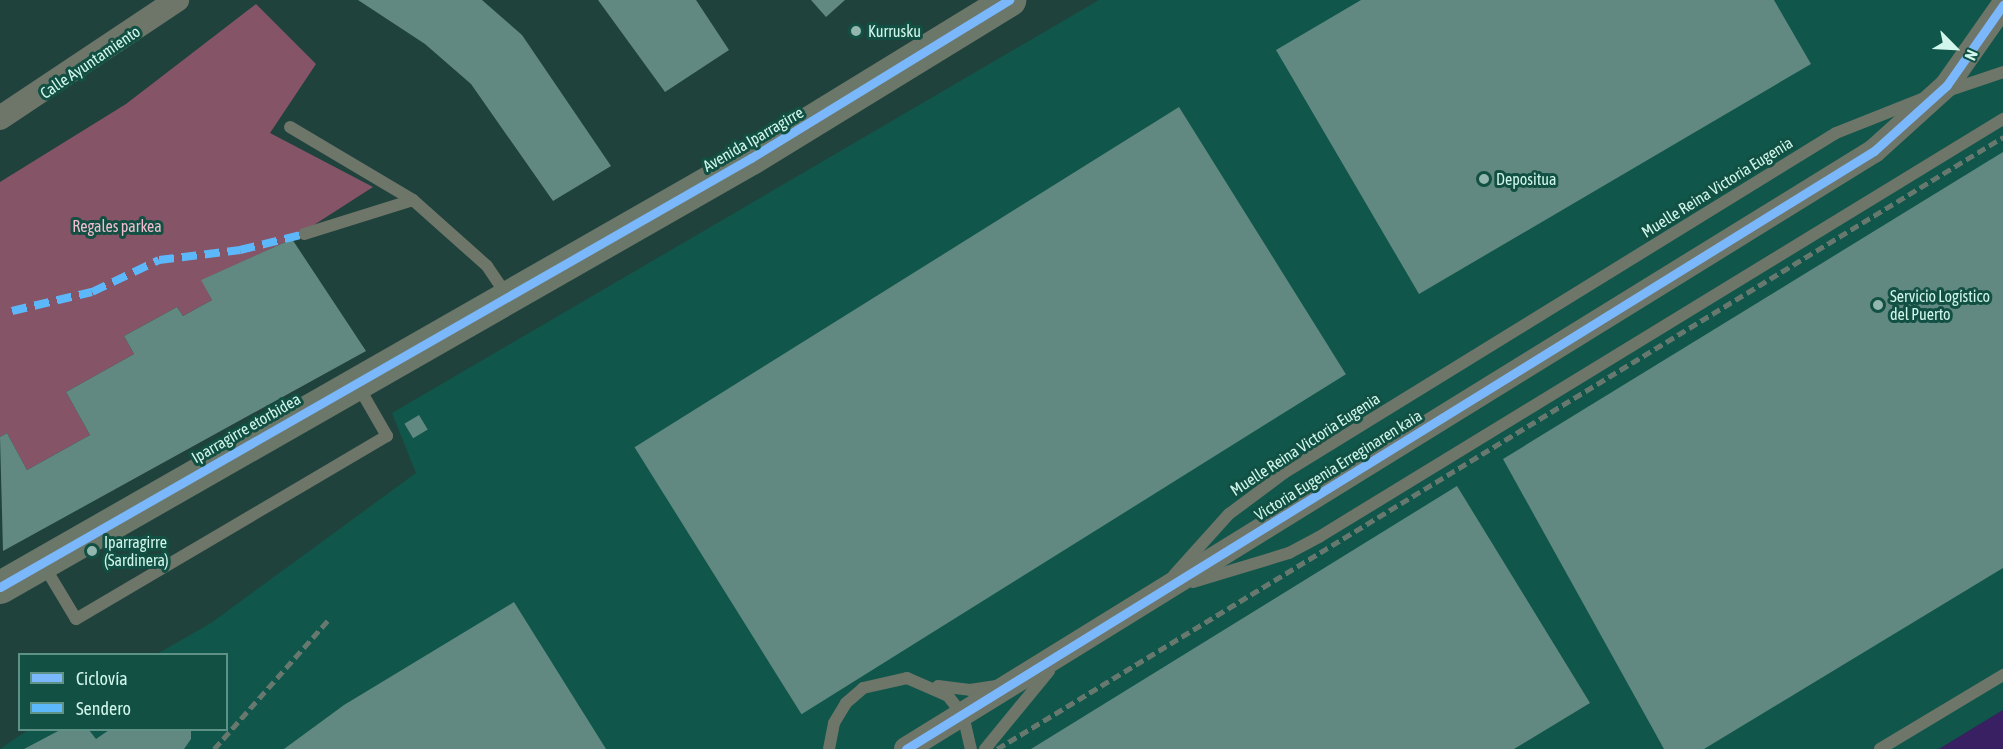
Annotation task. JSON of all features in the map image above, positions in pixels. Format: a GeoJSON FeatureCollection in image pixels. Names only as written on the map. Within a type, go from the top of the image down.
{"type":"FeatureCollection","features":[{"type":"Feature","properties":{"kind":"street","name":"Calle Ayuntamiento"},"geometry":{"type":"LineString","coordinates":[[0,118],[177,0]]}},
{"type":"Feature","properties":{"kind":"street","name":"Avenida Iparragirre"},"geometry":{"type":"LineString","coordinates":[[506,294],[856,97],[1009,0]]}},
{"type":"Feature","properties":{"kind":"street","name":"Victoria Eugenia Erreginaren kaia"},"geometry":{"type":"LineString","coordinates":[[906,749],[1787,208],[1874,151],[1924,110],[1967,60],[2003,5]]}},
{"type":"Feature","properties":{"kind":"street","name":"Iparragirre etorbidea"},"geometry":{"type":"LineString","coordinates":[[0,587],[506,294]]}},
{"type":"Feature","properties":{"kind":"lane","name":"Muelle Reina Victoria Eugenia"},"geometry":{"type":"LineString","coordinates":[[1139,605],[1170,579],[1229,514],[1284,473],[1836,133],[1873,116],[2003,72]]}},
{"type":"Feature","properties":{"kind":"lane"},"geometry":{"type":"LineString","coordinates":[[1139,605],[1207,577],[1288,553],[1319,537],[2003,118]]}},
{"type":"Feature","properties":{"kind":"lane"},"geometry":{"type":"LineString","coordinates":[[290,127],[413,200],[487,266],[506,294]]}},
{"type":"Feature","properties":{"kind":"lane"},"geometry":{"type":"LineString","coordinates":[[304,234],[413,200]]}},
{"type":"Feature","properties":{"kind":"lane"},"geometry":{"type":"LineString","coordinates":[[42,563],[76,619],[387,435],[355,381]]}},
{"type":"Feature","properties":{"kind":"lane"},"geometry":{"type":"LineString","coordinates":[[985,749],[1038,682],[1083,640]]}},
{"type":"Feature","properties":{"kind":"lane"},"geometry":{"type":"LineString","coordinates":[[829,749],[834,723],[863,688],[908,678],[929,684],[978,689],[1030,674]]}},
{"type":"Feature","properties":{"kind":"lane"},"geometry":{"type":"LineString","coordinates":[[1880,749],[2003,675]]}},
{"type":"Feature","properties":{"kind":"lane"},"geometry":{"type":"LineString","coordinates":[[929,684],[963,715],[971,749]]}},
{"type":"Feature","properties":{"kind":"shaded area"},"geometry":{"type":"Polygon","coordinates":[[[1099,0],[2003,0],[2003,710],[1939,749],[0,749],[27,731],[228,731],[228,653],[159,653],[211,623],[416,473],[392,413],[1099,0]]]}},
{"type":"Feature","properties":{"kind":"shaded area"},"geometry":{"type":"Polygon","coordinates":[[[2003,710],[2003,749],[1939,749],[2003,710]]]}},
{"type":"Feature","properties":{"kind":"green space","name":"Regales parkea"},"geometry":{"type":"Polygon","coordinates":[[[256,4],[316,64],[270,133],[373,187],[292,239],[202,280],[212,300],[183,316],[177,307],[124,336],[134,354],[66,392],[90,435],[27,470],[7,433],[0,437],[0,182],[126,104],[256,4]]]}},
{"type":"Feature","properties":{"kind":"building"},"geometry":{"type":"Polygon","coordinates":[[[358,0],[482,0],[522,35],[611,166],[553,201],[471,84],[425,44],[358,0]]]}},
{"type":"Feature","properties":{"kind":"building"},"geometry":{"type":"Polygon","coordinates":[[[598,0],[696,0],[729,50],[665,92],[598,0]]]}},
{"type":"Feature","properties":{"kind":"building"},"geometry":{"type":"Polygon","coordinates":[[[811,0],[845,0],[826,17],[811,0]]]}},
{"type":"Feature","properties":{"kind":"building","name":"Depositua"},"geometry":{"type":"Polygon","coordinates":[[[1361,0],[1774,0],[1811,64],[1419,294],[1276,50],[1361,0]]]}},
{"type":"Feature","properties":{"kind":"building"},"geometry":{"type":"Polygon","coordinates":[[[1179,107],[1346,374],[801,714],[635,447],[1179,107]]]}},
{"type":"Feature","properties":{"kind":"building","name":"Servicio Logístico del Puerto"},"geometry":{"type":"Polygon","coordinates":[[[2003,152],[2003,568],[1704,749],[1664,749],[1503,459],[2003,152]]]}},
{"type":"Feature","properties":{"kind":"building"},"geometry":{"type":"Polygon","coordinates":[[[292,239],[366,351],[3,551],[0,437],[7,433],[27,470],[90,435],[66,392],[134,354],[124,336],[177,307],[183,316],[212,300],[201,280],[292,239]]]}},
{"type":"Feature","properties":{"kind":"building"},"geometry":{"type":"Polygon","coordinates":[[[419,415],[428,430],[413,438],[404,424],[419,415]]]}},
{"type":"Feature","properties":{"kind":"building"},"geometry":{"type":"Polygon","coordinates":[[[1457,486],[1590,703],[1514,749],[1031,749],[1457,486]]]}},
{"type":"Feature","properties":{"kind":"building"},"geometry":{"type":"Polygon","coordinates":[[[514,602],[606,749],[284,749],[344,705],[514,602]]]}},
{"type":"Feature","properties":{"kind":"building"},"geometry":{"type":"Polygon","coordinates":[[[58,731],[90,731],[96,739],[108,731],[191,731],[191,739],[184,749],[24,749],[58,731]]]}},
{"type":"Feature","properties":{"kind":"railway"},"geometry":{"type":"LineString","coordinates":[[997,749],[2003,137]]}},
{"type":"Feature","properties":{"kind":"railway"},"geometry":{"type":"LineString","coordinates":[[214,749],[329,619]]}},
{"type":"Feature","properties":{"kind":"marked path"},"geometry":{"type":"LineString","coordinates":[[12,311],[92,292],[159,260],[240,250],[304,234]]}},
{"type":"Feature","properties":{"kind":"cycle path"},"geometry":{"type":"LineString","coordinates":[[0,587],[751,158],[1009,0]]}},
{"type":"Feature","properties":{"kind":"cycle path"},"geometry":{"type":"LineString","coordinates":[[906,749],[1874,151],[1947,85],[2003,5]]}},
{"type":"Feature","properties":{"kind":"place","name":"Kurrusku"},"geometry":{"type":"Point","coordinates":[856,31]}},
{"type":"Feature","properties":{"kind":"place","name":"Depositua"},"geometry":{"type":"Point","coordinates":[1484,179]}},
{"type":"Feature","properties":{"kind":"place","name":"Servicio Logístico del Puerto"},"geometry":{"type":"Point","coordinates":[1878,305]}},
{"type":"Feature","properties":{"kind":"place","name":"Iparragirre (Sardinera)"},"geometry":{"type":"Point","coordinates":[92,551]}}]}
